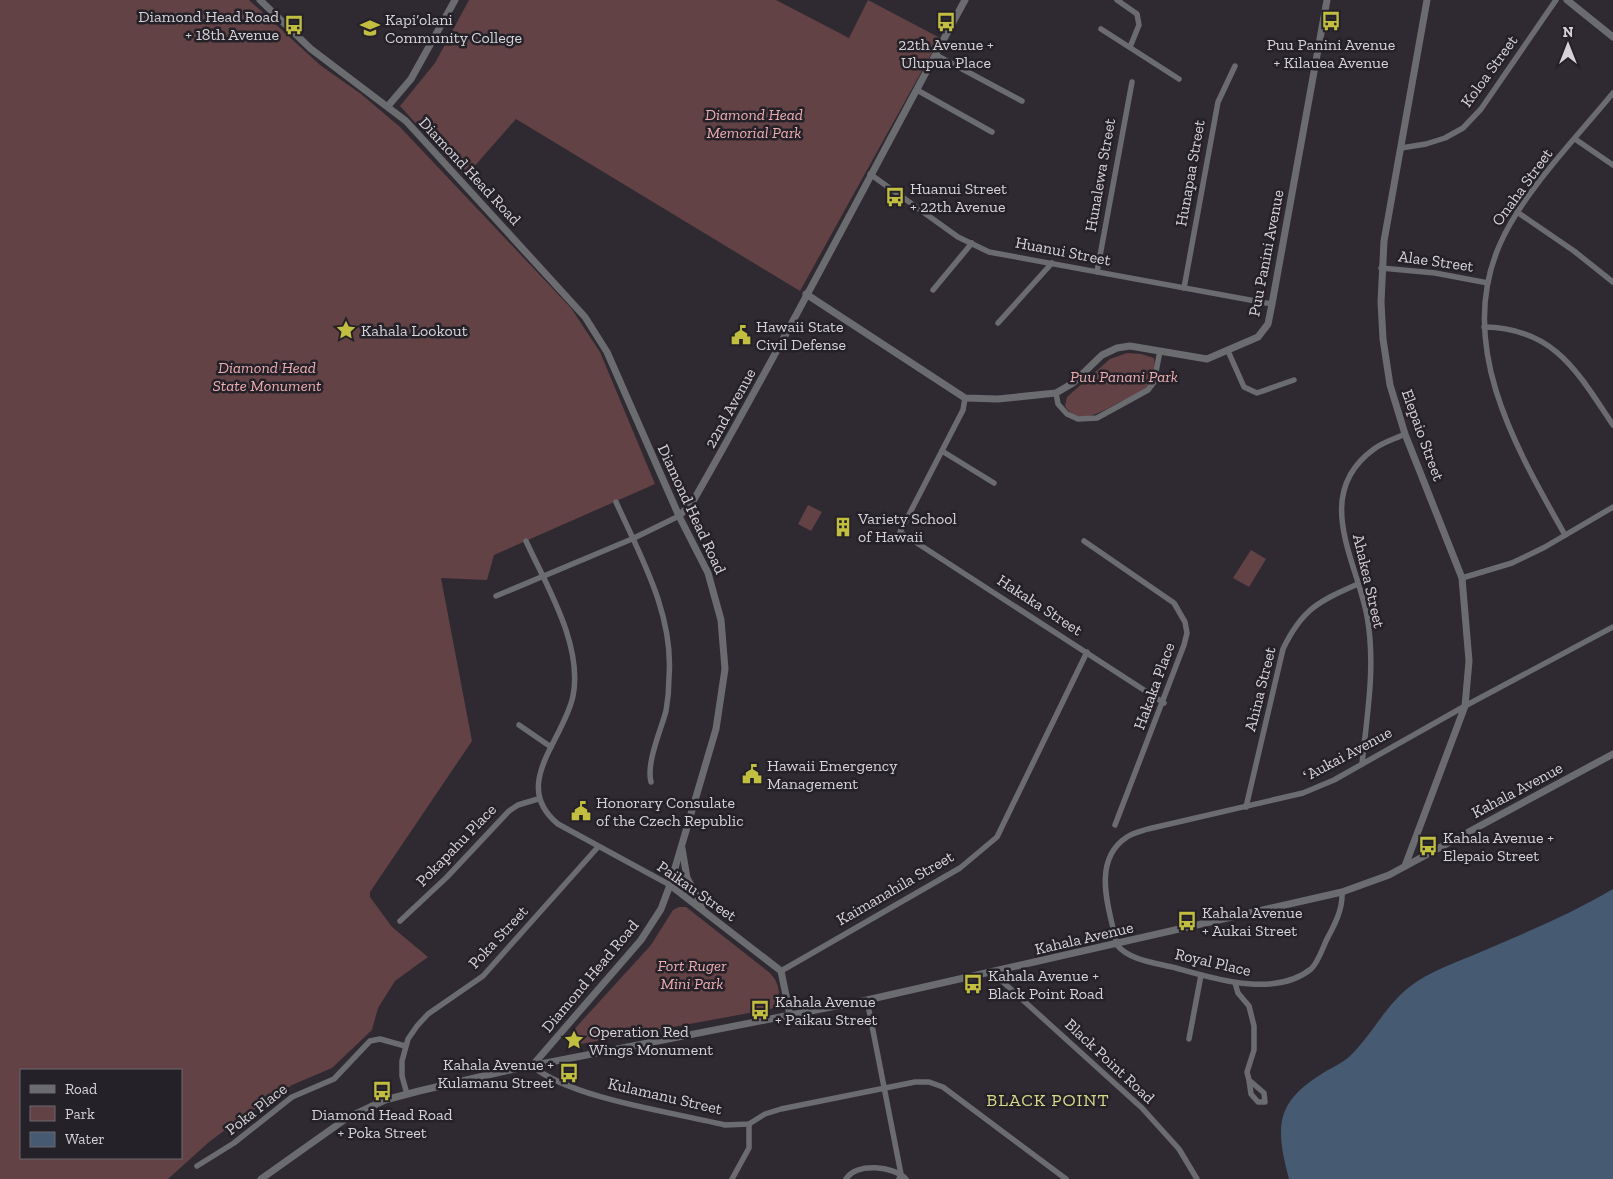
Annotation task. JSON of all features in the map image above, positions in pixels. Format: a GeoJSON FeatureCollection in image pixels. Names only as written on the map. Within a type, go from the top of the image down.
{"type":"FeatureCollection","features":[{"type":"Feature","properties":{"kind":"street","name":"Diamond Head Road"},"geometry":{"type":"LineString","coordinates":[[260,0],[312,49],[388,106],[410,126],[569,297],[592,327],[610,358],[679,516],[708,572],[721,620],[725,669],[716,729],[661,910],[641,940],[532,1066]]}},
{"type":"Feature","properties":{"kind":"street"},"geometry":{"type":"LineString","coordinates":[[388,106],[411,79],[455,0]]}},
{"type":"Feature","properties":{"kind":"street","name":"22nd Avenue"},"geometry":{"type":"LineString","coordinates":[[496,596],[632,539],[679,516],[688,509],[750,402],[870,174],[965,0]]}},
{"type":"Feature","properties":{"kind":"street"},"geometry":{"type":"LineString","coordinates":[[1117,0],[1137,14],[1139,25],[1130,47]]}},
{"type":"Feature","properties":{"kind":"street","name":"Puu Panini Avenue"},"geometry":{"type":"LineString","coordinates":[[965,398],[998,399],[1056,393],[1073,383],[1102,355],[1117,348],[1130,346],[1207,359],[1258,337],[1268,324],[1327,0]]}},
{"type":"Feature","properties":{"kind":"street","name":"Elepaio Street"},"geometry":{"type":"LineString","coordinates":[[1405,866],[1465,706],[1469,661],[1462,578],[1405,434],[1390,385],[1383,339],[1381,268],[1389,210],[1427,0]]}},
{"type":"Feature","properties":{"kind":"street","name":"Koloa Street"},"geometry":{"type":"LineString","coordinates":[[1401,148],[1426,144],[1445,138],[1462,128],[1481,109],[1556,0]]}},
{"type":"Feature","properties":{"kind":"street"},"geometry":{"type":"LineString","coordinates":[[1567,0],[1613,37]]}},
{"type":"Feature","properties":{"kind":"street"},"geometry":{"type":"LineString","coordinates":[[1101,29],[1180,79]]}},
{"type":"Feature","properties":{"kind":"street"},"geometry":{"type":"LineString","coordinates":[[936,55],[1022,102]]}},
{"type":"Feature","properties":{"kind":"street","name":"Hunapaa Street"},"geometry":{"type":"LineString","coordinates":[[1184,288],[1218,102],[1235,66]]}},
{"type":"Feature","properties":{"kind":"street","name":"Hunalewa Street"},"geometry":{"type":"LineString","coordinates":[[1097,272],[1132,82]]}},
{"type":"Feature","properties":{"kind":"street"},"geometry":{"type":"LineString","coordinates":[[917,90],[992,132]]}},
{"type":"Feature","properties":{"kind":"street","name":"Onaha Street"},"geometry":{"type":"LineString","coordinates":[[1564,535],[1528,470],[1494,388],[1486,355],[1484,327],[1488,282],[1499,244],[1517,212],[1613,93]]}},
{"type":"Feature","properties":{"kind":"street"},"geometry":{"type":"LineString","coordinates":[[1575,139],[1613,165]]}},
{"type":"Feature","properties":{"kind":"street","name":"Huanui Street"},"geometry":{"type":"LineString","coordinates":[[870,174],[958,237],[989,252],[1272,304]]}},
{"type":"Feature","properties":{"kind":"street"},"geometry":{"type":"LineString","coordinates":[[1517,212],[1574,251],[1613,282]]}},
{"type":"Feature","properties":{"kind":"street"},"geometry":{"type":"LineString","coordinates":[[933,290],[972,243]]}},
{"type":"Feature","properties":{"kind":"street"},"geometry":{"type":"LineString","coordinates":[[998,323],[1052,263]]}},
{"type":"Feature","properties":{"kind":"street","name":"Alae Street"},"geometry":{"type":"LineString","coordinates":[[1381,268],[1435,273],[1488,282]]}},
{"type":"Feature","properties":{"kind":"street"},"geometry":{"type":"LineString","coordinates":[[806,294],[965,398],[963,410],[942,451],[994,483]]}},
{"type":"Feature","properties":{"kind":"street"},"geometry":{"type":"LineString","coordinates":[[1484,327],[1498,327],[1523,333],[1556,350],[1576,370],[1613,425]]}},
{"type":"Feature","properties":{"kind":"street"},"geometry":{"type":"LineString","coordinates":[[1056,393],[1058,404],[1067,414],[1078,419],[1097,418],[1148,390],[1154,382],[1160,351]]}},
{"type":"Feature","properties":{"kind":"street"},"geometry":{"type":"LineString","coordinates":[[1228,351],[1244,387],[1257,393],[1294,380]]}},
{"type":"Feature","properties":{"kind":"street","name":"Ahakea Street"},"geometry":{"type":"LineString","coordinates":[[1362,764],[1371,668],[1367,617],[1341,524],[1340,506],[1346,485],[1356,467],[1375,448],[1405,434]]}},
{"type":"Feature","properties":{"kind":"street","name":"Hakaka Street"},"geometry":{"type":"LineString","coordinates":[[942,451],[900,532],[1164,703]]}},
{"type":"Feature","properties":{"kind":"street"},"geometry":{"type":"LineString","coordinates":[[616,502],[661,606],[670,662],[666,708],[650,766],[651,782]]}},
{"type":"Feature","properties":{"kind":"street"},"geometry":{"type":"LineString","coordinates":[[1462,578],[1512,563],[1613,507]]}},
{"type":"Feature","properties":{"kind":"street"},"geometry":{"type":"LineString","coordinates":[[526,541],[574,654],[575,673],[573,696],[566,721],[551,747],[539,779],[538,799]]}},
{"type":"Feature","properties":{"kind":"street","name":"Hakaka Place"},"geometry":{"type":"LineString","coordinates":[[1084,541],[1166,596],[1181,612],[1187,633],[1164,703],[1115,825]]}},
{"type":"Feature","properties":{"kind":"street","name":"Ahina Street"},"geometry":{"type":"LineString","coordinates":[[1246,807],[1283,649],[1293,628],[1303,615],[1325,598],[1358,584]]}},
{"type":"Feature","properties":{"kind":"street","name":"ʻAukai Avenue"},"geometry":{"type":"LineString","coordinates":[[1117,945],[1106,891],[1105,870],[1112,852],[1127,837],[1148,829],[1303,793],[1334,780],[1465,706],[1613,627]]}},
{"type":"Feature","properties":{"kind":"street","name":"Kaimanahila Street"},"geometry":{"type":"LineString","coordinates":[[781,970],[960,868],[997,837],[1087,652]]}},
{"type":"Feature","properties":{"kind":"street"},"geometry":{"type":"LineString","coordinates":[[519,725],[551,747]]}},
{"type":"Feature","properties":{"kind":"street","name":"Kahala Avenue"},"geometry":{"type":"LineString","coordinates":[[532,1066],[867,1000],[993,973],[1342,892],[1375,881],[1405,866],[1613,754]]}},
{"type":"Feature","properties":{"kind":"street","name":"Paikau Street"},"geometry":{"type":"LineString","coordinates":[[538,799],[547,813],[558,824],[670,885],[781,970]]}},
{"type":"Feature","properties":{"kind":"street","name":"Pokapahu Place"},"geometry":{"type":"LineString","coordinates":[[400,921],[447,877],[508,810],[538,799]]}},
{"type":"Feature","properties":{"kind":"street"},"geometry":{"type":"LineString","coordinates":[[682,846],[687,878],[705,910]]}},
{"type":"Feature","properties":{"kind":"street","name":"Poka Street"},"geometry":{"type":"LineString","coordinates":[[406,1094],[402,1072],[406,1046],[422,1019],[483,976],[598,847]]}},
{"type":"Feature","properties":{"kind":"street","name":"Royal Place"},"geometry":{"type":"LineString","coordinates":[[1117,945],[1121,950],[1134,957],[1235,983],[1255,986],[1290,979],[1312,968],[1339,914],[1342,892]]}},
{"type":"Feature","properties":{"kind":"street"},"geometry":{"type":"LineString","coordinates":[[781,970],[790,1015]]}},
{"type":"Feature","properties":{"kind":"street","name":"Black Point Road"},"geometry":{"type":"LineString","coordinates":[[993,973],[1142,1108],[1179,1149],[1197,1179]]}},
{"type":"Feature","properties":{"kind":"street"},"geometry":{"type":"LineString","coordinates":[[1189,1039],[1200,975]]}},
{"type":"Feature","properties":{"kind":"street"},"geometry":{"type":"LineString","coordinates":[[1235,983],[1238,992],[1250,1006],[1254,1026],[1254,1050],[1247,1072],[1249,1080]]}},
{"type":"Feature","properties":{"kind":"street"},"geometry":{"type":"LineString","coordinates":[[867,1000],[900,1176]]}},
{"type":"Feature","properties":{"kind":"street","name":"Poka Place"},"geometry":{"type":"LineString","coordinates":[[197,1166],[234,1143],[292,1097],[334,1079],[370,1041],[380,1039],[406,1046]]}},
{"type":"Feature","properties":{"kind":"street"},"geometry":{"type":"LineString","coordinates":[[261,1179],[347,1118],[378,1103],[406,1094],[532,1066]]}},
{"type":"Feature","properties":{"kind":"street","name":"Kulamanu Street"},"geometry":{"type":"LineString","coordinates":[[532,1066],[553,1080],[606,1097],[725,1125],[750,1124],[765,1114],[781,1108],[915,1082],[929,1082],[943,1087],[1066,1179]]}},
{"type":"Feature","properties":{"kind":"street"},"geometry":{"type":"LineString","coordinates":[[732,1179],[749,1148],[750,1124]]}},
{"type":"Feature","properties":{"kind":"street"},"geometry":{"type":"LineString","coordinates":[[846,1179],[848,1175],[868,1167],[906,1179]]}},
{"type":"Feature","properties":{"kind":"green space","name":"Diamond Head State Monument"},"geometry":{"type":"Polygon","coordinates":[[[0,0],[249,0],[320,65],[361,94],[400,127],[571,308],[600,352],[655,484],[494,555],[487,580],[441,578],[472,741],[370,892],[370,897],[392,927],[428,957],[395,981],[378,1008],[372,1030],[332,1068],[292,1085],[241,1118],[209,1142],[168,1179],[0,1179],[0,0]]]}},
{"type":"Feature","properties":{"kind":"green space","name":"Diamond Head Memorial Park"},"geometry":{"type":"Polygon","coordinates":[[[469,0],[776,0],[849,38],[868,0],[940,38],[800,291],[516,119],[465,177],[400,106],[435,63],[469,0]]]}},
{"type":"Feature","properties":{"kind":"green space","name":"Puu Panani Park"},"geometry":{"type":"Polygon","coordinates":[[[1127,353],[1141,354],[1154,358],[1154,374],[1147,388],[1099,413],[1084,417],[1077,416],[1065,406],[1067,397],[1110,359],[1127,353]]]}},
{"type":"Feature","properties":{"kind":"green space"},"geometry":{"type":"Polygon","coordinates":[[[808,505],[822,512],[811,531],[798,524],[808,505]]]}},
{"type":"Feature","properties":{"kind":"green space"},"geometry":{"type":"Polygon","coordinates":[[[1251,550],[1266,559],[1249,587],[1233,578],[1251,550]]]}},
{"type":"Feature","properties":{"kind":"green space","name":"Fort Ruger Mini Park"},"geometry":{"type":"Polygon","coordinates":[[[679,907],[686,907],[770,973],[779,991],[775,1005],[771,1009],[575,1045],[570,1044],[568,1040],[569,1035],[651,945],[673,910],[679,907]]]}},
{"type":"Feature","properties":{"kind":"water"},"geometry":{"type":"Polygon","coordinates":[[[1613,889],[1613,1179],[1289,1179],[1281,1132],[1282,1119],[1287,1107],[1294,1096],[1305,1086],[1352,1054],[1392,1004],[1408,988],[1434,972],[1549,922],[1613,889]]]}},
{"type":"Feature","properties":{"kind":"place","name":"Puu Panini Avenue + Kilauea Avenue"},"geometry":{"type":"Point","coordinates":[1331,21]}},
{"type":"Feature","properties":{"kind":"place","name":"22th Avenue + Ulupua Place"},"geometry":{"type":"Point","coordinates":[946,22]}},
{"type":"Feature","properties":{"kind":"place","name":"Diamond Head Road + 18th Avenue"},"geometry":{"type":"Point","coordinates":[294,25]}},
{"type":"Feature","properties":{"kind":"place","name":"Kapi‘olani Community College"},"geometry":{"type":"Point","coordinates":[370,28]}},
{"type":"Feature","properties":{"kind":"place","name":"Huanui Street + 22th Avenue"},"geometry":{"type":"Point","coordinates":[895,197]}},
{"type":"Feature","properties":{"kind":"place","name":"Kahala Lookout"},"geometry":{"type":"Point","coordinates":[346,330]}},
{"type":"Feature","properties":{"kind":"place","name":"Hawaii State Civil Defense"},"geometry":{"type":"Point","coordinates":[741,335]}},
{"type":"Feature","properties":{"kind":"place","name":"Variety School of Hawaii"},"geometry":{"type":"Point","coordinates":[843,527]}},
{"type":"Feature","properties":{"kind":"place","name":"Hawaii Emergency Management"},"geometry":{"type":"Point","coordinates":[752,774]}},
{"type":"Feature","properties":{"kind":"place","name":"Honorary Consulate of the Czech Republic"},"geometry":{"type":"Point","coordinates":[581,811]}},
{"type":"Feature","properties":{"kind":"place","name":"Kahala Avenue + Elepaio Street"},"geometry":{"type":"Point","coordinates":[1428,846]}},
{"type":"Feature","properties":{"kind":"place","name":"Kahala Avenue + Aukai Street"},"geometry":{"type":"Point","coordinates":[1187,921]}},
{"type":"Feature","properties":{"kind":"place","name":"Kahala Avenue + Black Point Road"},"geometry":{"type":"Point","coordinates":[973,984]}},
{"type":"Feature","properties":{"kind":"place","name":"Kahala Avenue + Paikau Street"},"geometry":{"type":"Point","coordinates":[760,1010]}},
{"type":"Feature","properties":{"kind":"place","name":"Operation Red Wings Monument"},"geometry":{"type":"Point","coordinates":[574,1040]}},
{"type":"Feature","properties":{"kind":"place","name":"Kahala Avenue + Kulamanu Street"},"geometry":{"type":"Point","coordinates":[569,1073]}},
{"type":"Feature","properties":{"kind":"place","name":"Diamond Head Road + Poka Street"},"geometry":{"type":"Point","coordinates":[382,1091]}},
{"type":"Feature","properties":{"kind":"district","name":"BLACK POINT"},"geometry":{"type":"Point","coordinates":[1048,1100]}}]}
